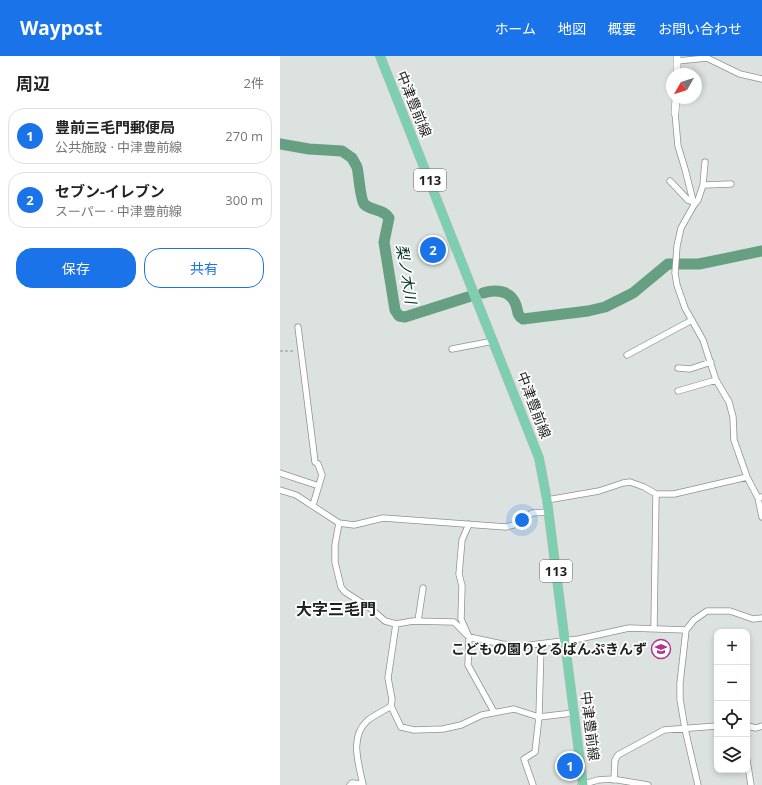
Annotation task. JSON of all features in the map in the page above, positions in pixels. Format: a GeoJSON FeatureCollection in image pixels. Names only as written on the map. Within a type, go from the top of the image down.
{"type":"FeatureCollection","features":[{"type":"Feature","properties":{"kind":"main road","name":"中津豊前線"},"geometry":{"type":"LineString","coordinates":[[380,56],[539,458],[549,512],[566,641],[582,785]]}},
{"type":"Feature","properties":{"kind":"street"},"geometry":{"type":"LineString","coordinates":[[677,58],[707,58],[740,74],[762,79]]}},
{"type":"Feature","properties":{"kind":"street"},"geometry":{"type":"LineString","coordinates":[[676,104],[678,146],[693,204]]}},
{"type":"Feature","properties":{"kind":"street"},"geometry":{"type":"LineString","coordinates":[[706,162],[703,186],[698,200],[693,204],[681,228],[677,246],[675,272],[677,285],[685,308],[703,340],[712,362],[716,380],[729,402],[733,417],[734,440],[747,477],[760,498],[762,517]]}},
{"type":"Feature","properties":{"kind":"street"},"geometry":{"type":"LineString","coordinates":[[670,181],[693,204]]}},
{"type":"Feature","properties":{"kind":"street"},"geometry":{"type":"LineString","coordinates":[[703,186],[731,184]]}},
{"type":"Feature","properties":{"kind":"street"},"geometry":{"type":"LineString","coordinates":[[627,355],[692,320]]}},
{"type":"Feature","properties":{"kind":"street"},"geometry":{"type":"LineString","coordinates":[[298,327],[315,462],[318,464],[322,475],[313,505]]}},
{"type":"Feature","properties":{"kind":"street"},"geometry":{"type":"LineString","coordinates":[[452,348],[494,341]]}},
{"type":"Feature","properties":{"kind":"street"},"geometry":{"type":"LineString","coordinates":[[678,368],[690,368],[712,362]]}},
{"type":"Feature","properties":{"kind":"street"},"geometry":{"type":"LineString","coordinates":[[678,391],[716,380]]}},
{"type":"Feature","properties":{"kind":"street"},"geometry":{"type":"LineString","coordinates":[[280,473],[319,486]]}},
{"type":"Feature","properties":{"kind":"street"},"geometry":{"type":"LineString","coordinates":[[547,500],[599,491],[630,482],[644,487],[656,494],[685,492],[747,477]]}},
{"type":"Feature","properties":{"kind":"street"},"geometry":{"type":"LineString","coordinates":[[280,490],[296,495],[339,523],[354,525],[382,518],[506,527],[517,524],[532,513],[549,512]]}},
{"type":"Feature","properties":{"kind":"street"},"geometry":{"type":"LineString","coordinates":[[654,628],[656,494]]}},
{"type":"Feature","properties":{"kind":"street"},"geometry":{"type":"LineString","coordinates":[[339,523],[335,545],[335,562],[341,587],[345,592],[370,608],[385,621],[396,624],[418,621],[454,622],[469,638],[502,644],[541,645],[629,628],[686,630]]}},
{"type":"Feature","properties":{"kind":"street"},"geometry":{"type":"LineString","coordinates":[[469,524],[462,540],[459,574],[462,586],[461,619],[469,638],[468,665],[494,712]]}},
{"type":"Feature","properties":{"kind":"street"},"geometry":{"type":"LineString","coordinates":[[418,621],[423,588]]}},
{"type":"Feature","properties":{"kind":"street"},"geometry":{"type":"LineString","coordinates":[[698,785],[685,729],[680,699],[680,683],[686,630],[694,620],[707,611],[730,611],[753,619],[762,618]]}},
{"type":"Feature","properties":{"kind":"street"},"geometry":{"type":"LineString","coordinates":[[396,624],[388,678],[392,699],[391,706],[401,727],[414,730],[443,729],[461,725],[482,715],[514,710],[539,717],[573,713]]}},
{"type":"Feature","properties":{"kind":"street"},"geometry":{"type":"LineString","coordinates":[[533,785],[524,759],[535,752],[539,717],[541,645]]}},
{"type":"Feature","properties":{"kind":"street"},"geometry":{"type":"LineString","coordinates":[[350,785],[352,783],[363,784],[356,748],[358,734],[368,721],[391,706]]}},
{"type":"Feature","properties":{"kind":"street"},"geometry":{"type":"LineString","coordinates":[[614,780],[615,760],[618,755],[664,730],[714,726]]}},
{"type":"Feature","properties":{"kind":"street"},"geometry":{"type":"LineString","coordinates":[[750,727],[756,728],[762,726]]}},
{"type":"Feature","properties":{"kind":"street"},"geometry":{"type":"LineString","coordinates":[[749,773],[751,785]]}},
{"type":"Feature","properties":{"kind":"street"},"geometry":{"type":"LineString","coordinates":[[582,785],[598,780],[614,780],[648,785]]}},
{"type":"Feature","properties":{"kind":"path"},"geometry":{"type":"LineString","coordinates":[[280,351],[301,350]]}},
{"type":"Feature","properties":{"kind":"waterway","name":"梨ノ木川"},"geometry":{"type":"LineString","coordinates":[[280,144],[309,149],[342,151],[352,158],[357,167],[364,204],[370,208],[381,211],[389,218],[384,242],[395,310],[399,316],[405,317],[471,296]]}},
{"type":"Feature","properties":{"kind":"waterway","name":"梨ノ木川"},"geometry":{"type":"LineString","coordinates":[[483,293],[497,291],[507,294],[514,300],[519,315],[523,319],[588,311],[605,307],[633,293],[668,264],[699,264],[762,251]]}},
{"type":"Feature","properties":{"kind":"place","name":"セブン-イレブン"},"geometry":{"type":"Point","coordinates":[433,250]}},
{"type":"Feature","properties":{"kind":"place","name":"こどもの園りとるぱんぷきんず"},"geometry":{"type":"Point","coordinates":[661,649]}},
{"type":"Feature","properties":{"kind":"place","name":"豊前三毛門郵便局"},"geometry":{"type":"Point","coordinates":[570,766]}},
{"type":"Feature","properties":{"kind":"district","name":"大字三毛門"},"geometry":{"type":"Point","coordinates":[336,609]}}]}
